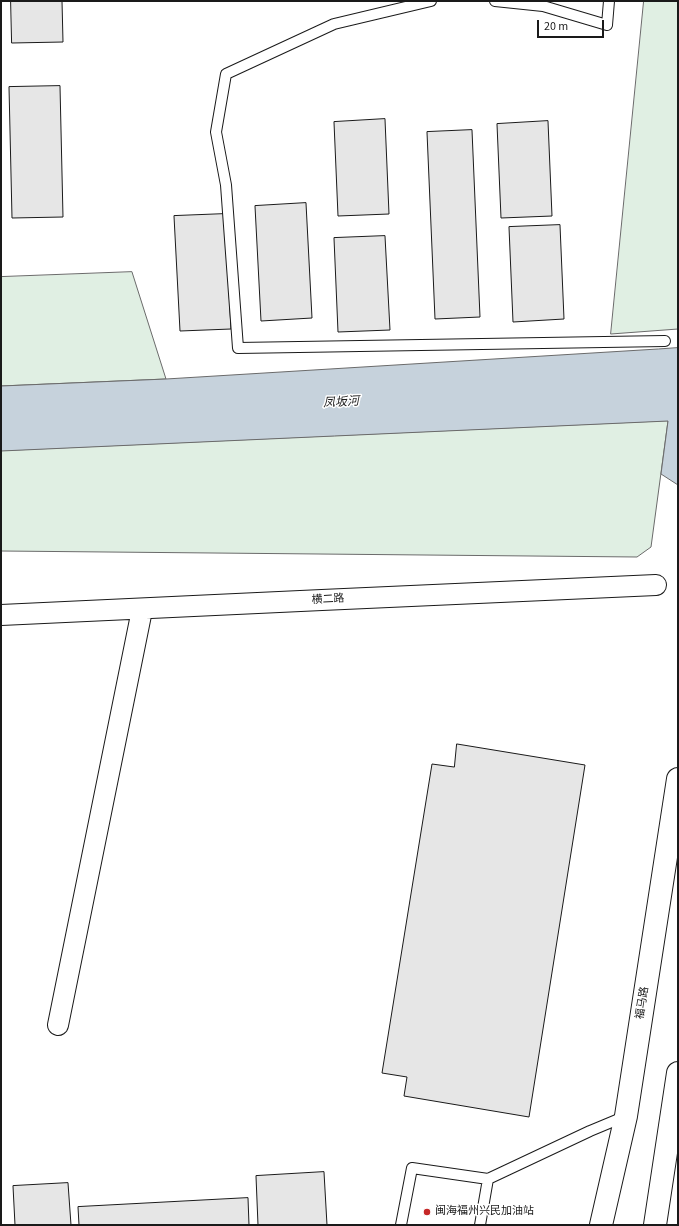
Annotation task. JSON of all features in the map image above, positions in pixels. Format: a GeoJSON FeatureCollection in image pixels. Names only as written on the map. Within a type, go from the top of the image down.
{"type":"FeatureCollection","features":[{"type":"Feature","properties":{"kind":"main road","name":"福马路"},"geometry":{"type":"LineString","coordinates":[[601,1225],[626,1116],[678,779]]}},
{"type":"Feature","properties":{"kind":"main road"},"geometry":{"type":"LineString","coordinates":[[655,1225],[678,1073]]}},
{"type":"Feature","properties":{"kind":"street","name":"横二路"},"geometry":{"type":"LineString","coordinates":[[1,615],[142,610],[478,592],[656,585]]}},
{"type":"Feature","properties":{"kind":"street"},"geometry":{"type":"LineString","coordinates":[[58,1025],[142,610]]}},
{"type":"Feature","properties":{"kind":"lane"},"geometry":{"type":"LineString","coordinates":[[431,1],[334,24],[226,74],[216,132],[226,185],[238,348],[665,341]]}},
{"type":"Feature","properties":{"kind":"lane"},"geometry":{"type":"LineString","coordinates":[[495,1],[543,6],[607,26],[609,1]]}},
{"type":"Feature","properties":{"kind":"lane"},"geometry":{"type":"LineString","coordinates":[[401,1225],[412,1168],[488,1179],[590,1131],[626,1116]]}},
{"type":"Feature","properties":{"kind":"lane"},"geometry":{"type":"LineString","coordinates":[[480,1225],[488,1179]]}},
{"type":"Feature","properties":{"kind":"green space"},"geometry":{"type":"Polygon","coordinates":[[[644,1],[678,1],[678,329],[611,334],[644,1]]]}},
{"type":"Feature","properties":{"kind":"green space"},"geometry":{"type":"Polygon","coordinates":[[[132,272],[166,379],[1,386],[1,277],[132,272]]]}},
{"type":"Feature","properties":{"kind":"green space"},"geometry":{"type":"Polygon","coordinates":[[[668,421],[651,547],[637,557],[1,551],[1,451],[668,421]]]}},
{"type":"Feature","properties":{"kind":"water","name":"凤坂河"},"geometry":{"type":"Polygon","coordinates":[[[678,348],[678,485],[661,474],[668,421],[1,451],[1,386],[166,379],[678,348]]]}},
{"type":"Feature","properties":{"kind":"building"},"geometry":{"type":"Polygon","coordinates":[[[11,1],[62,1],[63,42],[12,43],[11,1]]]}},
{"type":"Feature","properties":{"kind":"building"},"geometry":{"type":"Polygon","coordinates":[[[60,86],[63,217],[12,218],[9,87],[60,86]]]}},
{"type":"Feature","properties":{"kind":"building"},"geometry":{"type":"Polygon","coordinates":[[[385,119],[389,214],[338,216],[334,122],[385,119]]]}},
{"type":"Feature","properties":{"kind":"building"},"geometry":{"type":"Polygon","coordinates":[[[548,121],[552,216],[501,218],[497,124],[548,121]]]}},
{"type":"Feature","properties":{"kind":"building"},"geometry":{"type":"Polygon","coordinates":[[[472,130],[480,317],[435,319],[427,132],[472,130]]]}},
{"type":"Feature","properties":{"kind":"building"},"geometry":{"type":"Polygon","coordinates":[[[306,203],[312,318],[261,321],[255,206],[306,203]]]}},
{"type":"Feature","properties":{"kind":"building"},"geometry":{"type":"Polygon","coordinates":[[[225,214],[231,329],[180,331],[174,216],[225,214]]]}},
{"type":"Feature","properties":{"kind":"building"},"geometry":{"type":"Polygon","coordinates":[[[560,225],[564,319],[513,322],[509,227],[560,225]]]}},
{"type":"Feature","properties":{"kind":"building"},"geometry":{"type":"Polygon","coordinates":[[[385,236],[390,330],[338,332],[334,238],[385,236]]]}},
{"type":"Feature","properties":{"kind":"building"},"geometry":{"type":"Polygon","coordinates":[[[457,744],[585,765],[529,1117],[404,1096],[407,1077],[382,1073],[432,764],[454,767],[457,744]]]}},
{"type":"Feature","properties":{"kind":"building"},"geometry":{"type":"Polygon","coordinates":[[[324,1172],[327,1225],[258,1225],[256,1176],[324,1172]]]}},
{"type":"Feature","properties":{"kind":"building"},"geometry":{"type":"Polygon","coordinates":[[[68,1183],[71,1225],[15,1225],[13,1186],[68,1183]]]}},
{"type":"Feature","properties":{"kind":"building"},"geometry":{"type":"Polygon","coordinates":[[[248,1198],[249,1225],[79,1225],[78,1207],[248,1198]]]}},
{"type":"Feature","properties":{"kind":"place","name":"闽海福州兴民加油站"},"geometry":{"type":"Point","coordinates":[427,1212]}}]}
